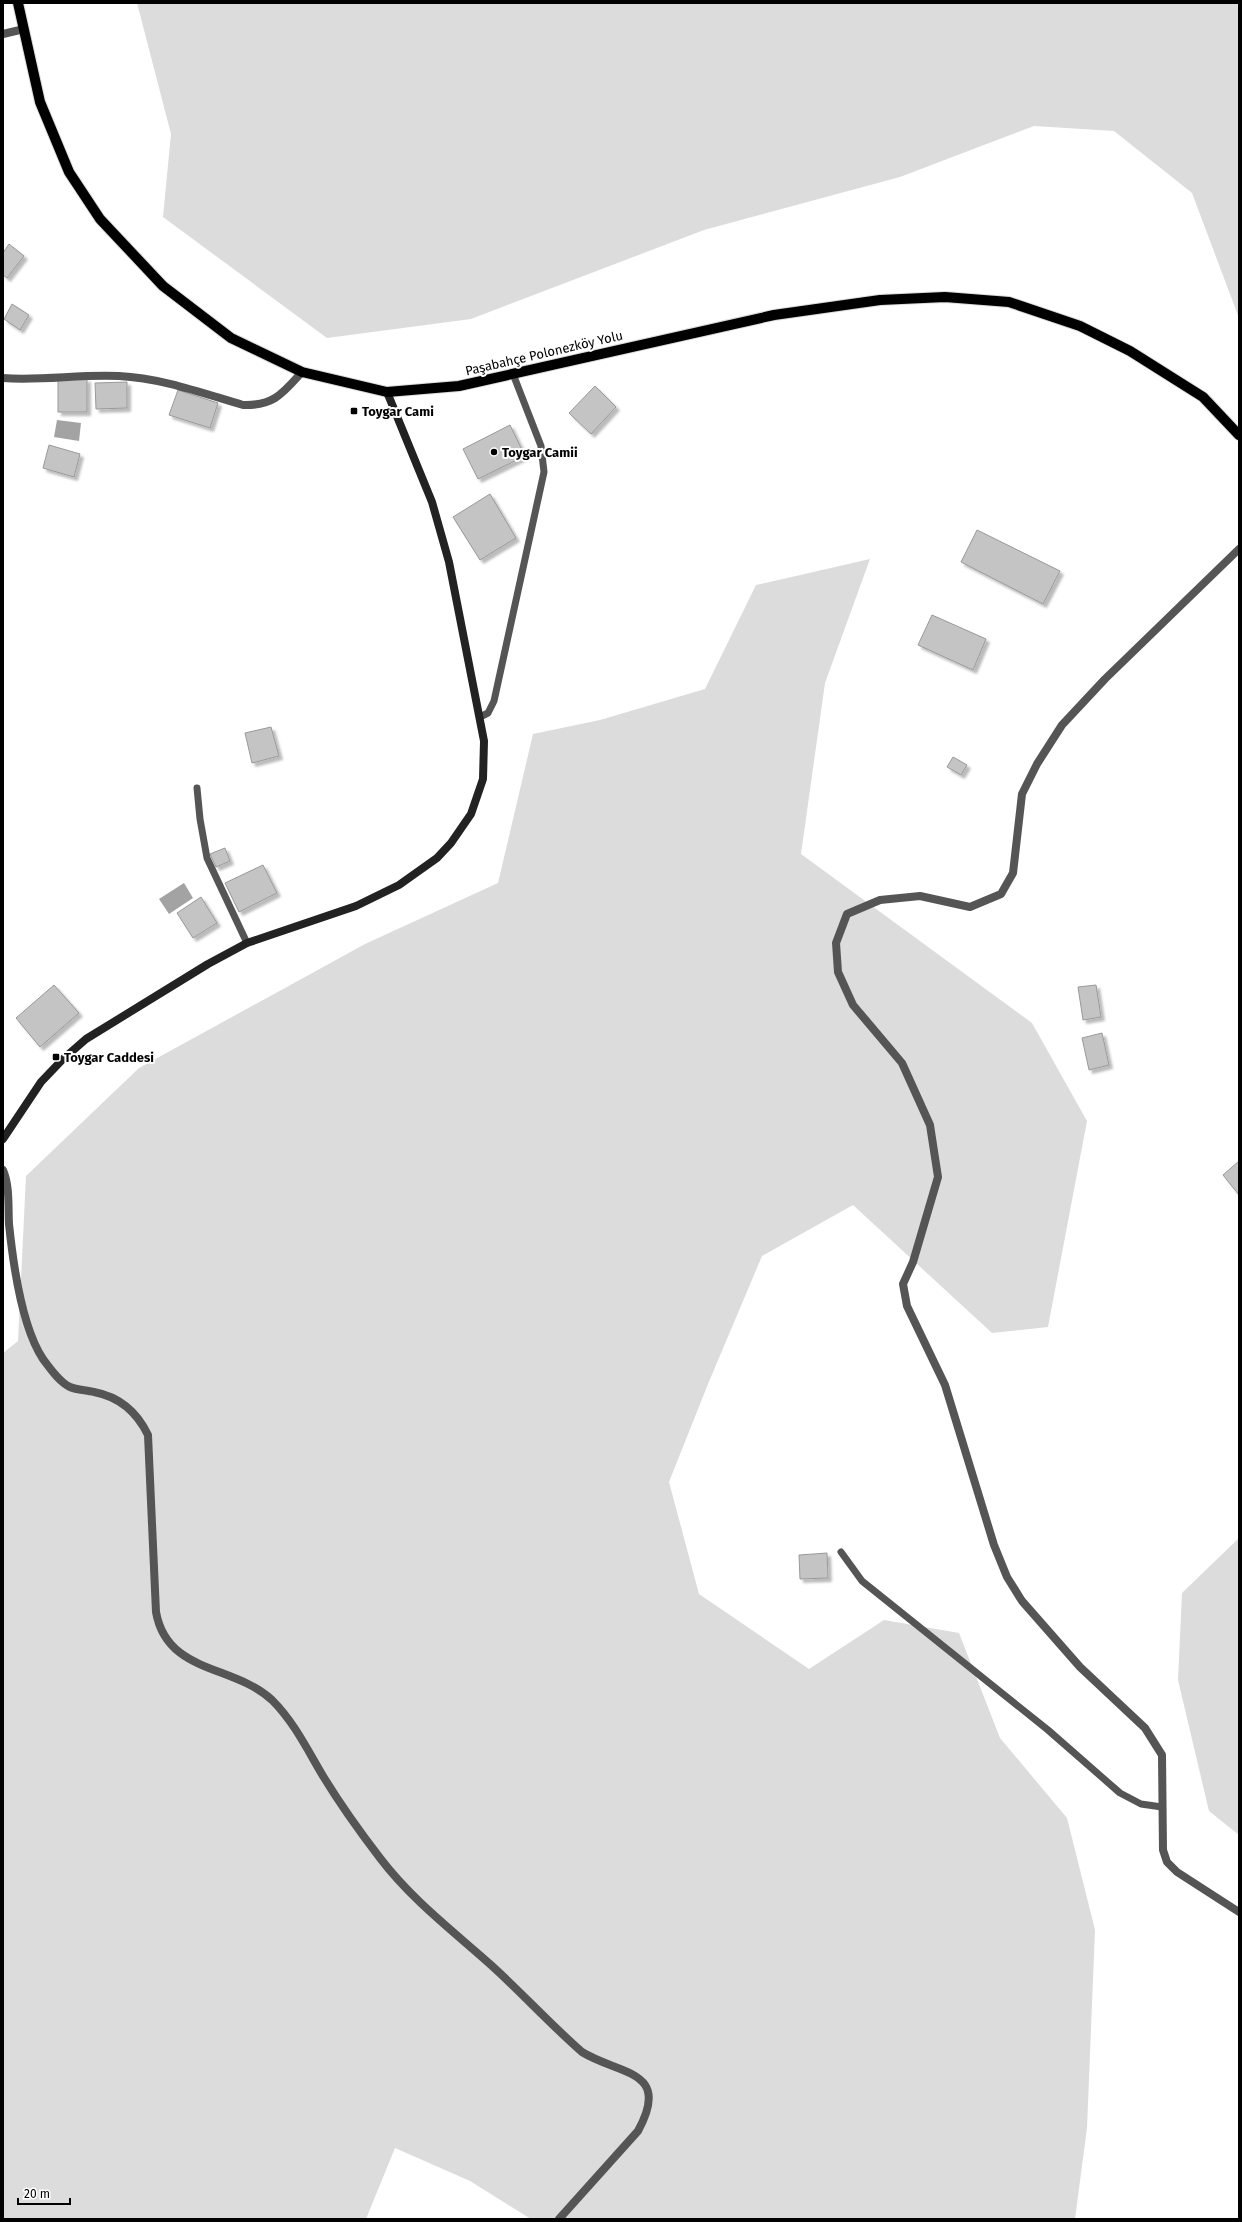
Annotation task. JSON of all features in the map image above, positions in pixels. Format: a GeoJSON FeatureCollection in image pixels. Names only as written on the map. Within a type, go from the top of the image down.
{"type":"FeatureCollection","features":[{"type":"Feature","properties":{"kind":"main road","name":"Paşabahçe Polonezköy Yolu"},"geometry":{"type":"LineString","coordinates":[[18,3],[40,102],[69,172],[100,219],[163,286],[231,338],[302,372],[387,392],[459,386],[782,314],[880,300],[945,297],[1009,302],[1080,326],[1130,351],[1204,397],[1239,435]]}},
{"type":"Feature","properties":{"kind":"main road"},"geometry":{"type":"LineString","coordinates":[[3,1139],[41,1082],[62,1060],[86,1039],[208,964],[248,943],[377,897],[399,885],[437,858],[461,831],[471,814],[479,795],[485,761],[480,717],[443,534],[432,502],[387,392]]}},
{"type":"Feature","properties":{"kind":"street"},"geometry":{"type":"LineString","coordinates":[[3,34],[24,29]]}},
{"type":"Feature","properties":{"kind":"street"},"geometry":{"type":"LineString","coordinates":[[3,378],[24,379],[93,376],[138,378],[169,383],[243,404],[257,405],[270,402],[280,396],[302,372]]}},
{"type":"Feature","properties":{"kind":"street"},"geometry":{"type":"LineString","coordinates":[[1239,549],[1105,679],[1062,725],[1037,764],[1022,794],[1013,873],[1001,894],[970,907],[920,896],[880,900],[848,914],[836,943],[838,972],[853,1005],[902,1063],[930,1125],[938,1177],[913,1262],[903,1284],[904,1291],[907,1306],[945,1385],[994,1545],[1007,1577],[1022,1601],[1080,1666],[1146,1728],[1162,1755],[1163,1850],[1167,1862],[1177,1872],[1239,1912]]}},
{"type":"Feature","properties":{"kind":"street"},"geometry":{"type":"LineString","coordinates":[[3,1170],[6,1180],[11,1238],[18,1285],[31,1332],[42,1357],[59,1378],[70,1387],[107,1395],[127,1406],[143,1424],[148,1435],[156,1612],[165,1640],[171,1647],[186,1658],[250,1685],[270,1699],[292,1723],[341,1804],[401,1885],[492,1966],[582,2052],[633,2074],[643,2081],[646,2086],[648,2103],[645,2118],[638,2131],[559,2219]]}},
{"type":"Feature","properties":{"kind":"lane"},"geometry":{"type":"LineString","coordinates":[[480,717],[488,713],[494,701],[544,472],[541,446],[513,374]]}},
{"type":"Feature","properties":{"kind":"lane"},"geometry":{"type":"LineString","coordinates":[[197,788],[200,819],[207,858],[248,943]]}},
{"type":"Feature","properties":{"kind":"lane"},"geometry":{"type":"LineString","coordinates":[[841,1552],[862,1581],[1048,1730],[1120,1794],[1141,1804],[1162,1807]]}},
{"type":"Feature","properties":{"kind":"shaded area"},"geometry":{"type":"Polygon","coordinates":[[[137,3],[1239,3],[1239,318],[1192,193],[1114,131],[1034,126],[900,177],[704,230],[471,319],[327,338],[163,217],[171,134],[137,3]]]}},
{"type":"Feature","properties":{"kind":"shaded area"},"geometry":{"type":"Polygon","coordinates":[[[57,420],[81,423],[79,441],[54,437],[57,420]]]}},
{"type":"Feature","properties":{"kind":"shaded area"},"geometry":{"type":"Polygon","coordinates":[[[870,559],[825,683],[801,854],[1032,1023],[1087,1121],[1048,1327],[992,1333],[853,1205],[762,1256],[708,1384],[669,1482],[699,1594],[809,1669],[884,1620],[959,1633],[1000,1738],[1067,1818],[1095,1930],[1087,2128],[1075,2219],[531,2219],[470,2181],[395,2148],[366,2219],[3,2219],[3,1353],[18,1341],[26,1176],[139,1068],[365,944],[498,883],[533,734],[600,720],[705,689],[756,585],[870,559]]]}},
{"type":"Feature","properties":{"kind":"shaded area"},"geometry":{"type":"Polygon","coordinates":[[[184,883],[193,898],[169,914],[159,899],[184,883]]]}},
{"type":"Feature","properties":{"kind":"shaded area"},"geometry":{"type":"Polygon","coordinates":[[[1239,1538],[1239,1835],[1209,1811],[1178,1680],[1182,1593],[1239,1538]]]}},
{"type":"Feature","properties":{"kind":"building"},"geometry":{"type":"Polygon","coordinates":[[[9,244],[24,256],[7,278],[3,275],[3,253],[9,244]]]}},
{"type":"Feature","properties":{"kind":"building"},"geometry":{"type":"Polygon","coordinates":[[[12,304],[29,315],[20,330],[4,319],[12,304]]]}},
{"type":"Feature","properties":{"kind":"building"},"geometry":{"type":"Polygon","coordinates":[[[58,379],[87,379],[87,412],[58,412],[58,379]]]}},
{"type":"Feature","properties":{"kind":"building"},"geometry":{"type":"Polygon","coordinates":[[[127,382],[127,408],[96,409],[95,383],[127,382]]]}},
{"type":"Feature","properties":{"kind":"building"},"geometry":{"type":"Polygon","coordinates":[[[595,386],[616,407],[591,434],[569,413],[595,386]]]}},
{"type":"Feature","properties":{"kind":"building"},"geometry":{"type":"Polygon","coordinates":[[[178,390],[218,403],[210,428],[169,415],[178,390]]]}},
{"type":"Feature","properties":{"kind":"building","name":"Toygar Camii"},"geometry":{"type":"Polygon","coordinates":[[[510,425],[525,456],[478,479],[463,449],[510,425]]]}},
{"type":"Feature","properties":{"kind":"building"},"geometry":{"type":"Polygon","coordinates":[[[49,445],[80,454],[74,477],[43,468],[49,445]]]}},
{"type":"Feature","properties":{"kind":"building"},"geometry":{"type":"Polygon","coordinates":[[[490,494],[516,538],[480,560],[453,517],[490,494]]]}},
{"type":"Feature","properties":{"kind":"building"},"geometry":{"type":"Polygon","coordinates":[[[977,530],[1060,571],[1043,604],[961,562],[977,530]]]}},
{"type":"Feature","properties":{"kind":"building"},"geometry":{"type":"Polygon","coordinates":[[[932,615],[986,639],[973,670],[918,645],[932,615]]]}},
{"type":"Feature","properties":{"kind":"building"},"geometry":{"type":"Polygon","coordinates":[[[271,727],[279,756],[252,763],[245,733],[271,727]]]}},
{"type":"Feature","properties":{"kind":"building"},"geometry":{"type":"Polygon","coordinates":[[[953,757],[967,765],[961,775],[947,767],[953,757]]]}},
{"type":"Feature","properties":{"kind":"building"},"geometry":{"type":"Polygon","coordinates":[[[225,848],[230,861],[216,867],[210,854],[225,848]]]}},
{"type":"Feature","properties":{"kind":"building"},"geometry":{"type":"Polygon","coordinates":[[[263,865],[277,893],[239,912],[225,883],[263,865]]]}},
{"type":"Feature","properties":{"kind":"building"},"geometry":{"type":"Polygon","coordinates":[[[201,897],[217,923],[193,938],[177,913],[201,897]]]}},
{"type":"Feature","properties":{"kind":"building"},"geometry":{"type":"Polygon","coordinates":[[[54,985],[79,1013],[40,1047],[16,1018],[54,985]]]}},
{"type":"Feature","properties":{"kind":"building"},"geometry":{"type":"Polygon","coordinates":[[[1096,985],[1101,1017],[1083,1020],[1078,987],[1096,985]]]}},
{"type":"Feature","properties":{"kind":"building"},"geometry":{"type":"Polygon","coordinates":[[[1102,1033],[1109,1065],[1089,1070],[1082,1038],[1102,1033]]]}},
{"type":"Feature","properties":{"kind":"building"},"geometry":{"type":"Polygon","coordinates":[[[1239,1161],[1239,1195],[1223,1175],[1239,1161]]]}},
{"type":"Feature","properties":{"kind":"building"},"geometry":{"type":"Polygon","coordinates":[[[827,1553],[828,1578],[800,1579],[799,1555],[827,1553]]]}},
{"type":"Feature","properties":{"kind":"place","name":"Toygar Cami"},"geometry":{"type":"Point","coordinates":[354,411]}},
{"type":"Feature","properties":{"kind":"place","name":"Toygar Camii"},"geometry":{"type":"Point","coordinates":[494,452]}},
{"type":"Feature","properties":{"kind":"place","name":"Toygar Caddesi"},"geometry":{"type":"Point","coordinates":[56,1057]}}]}
